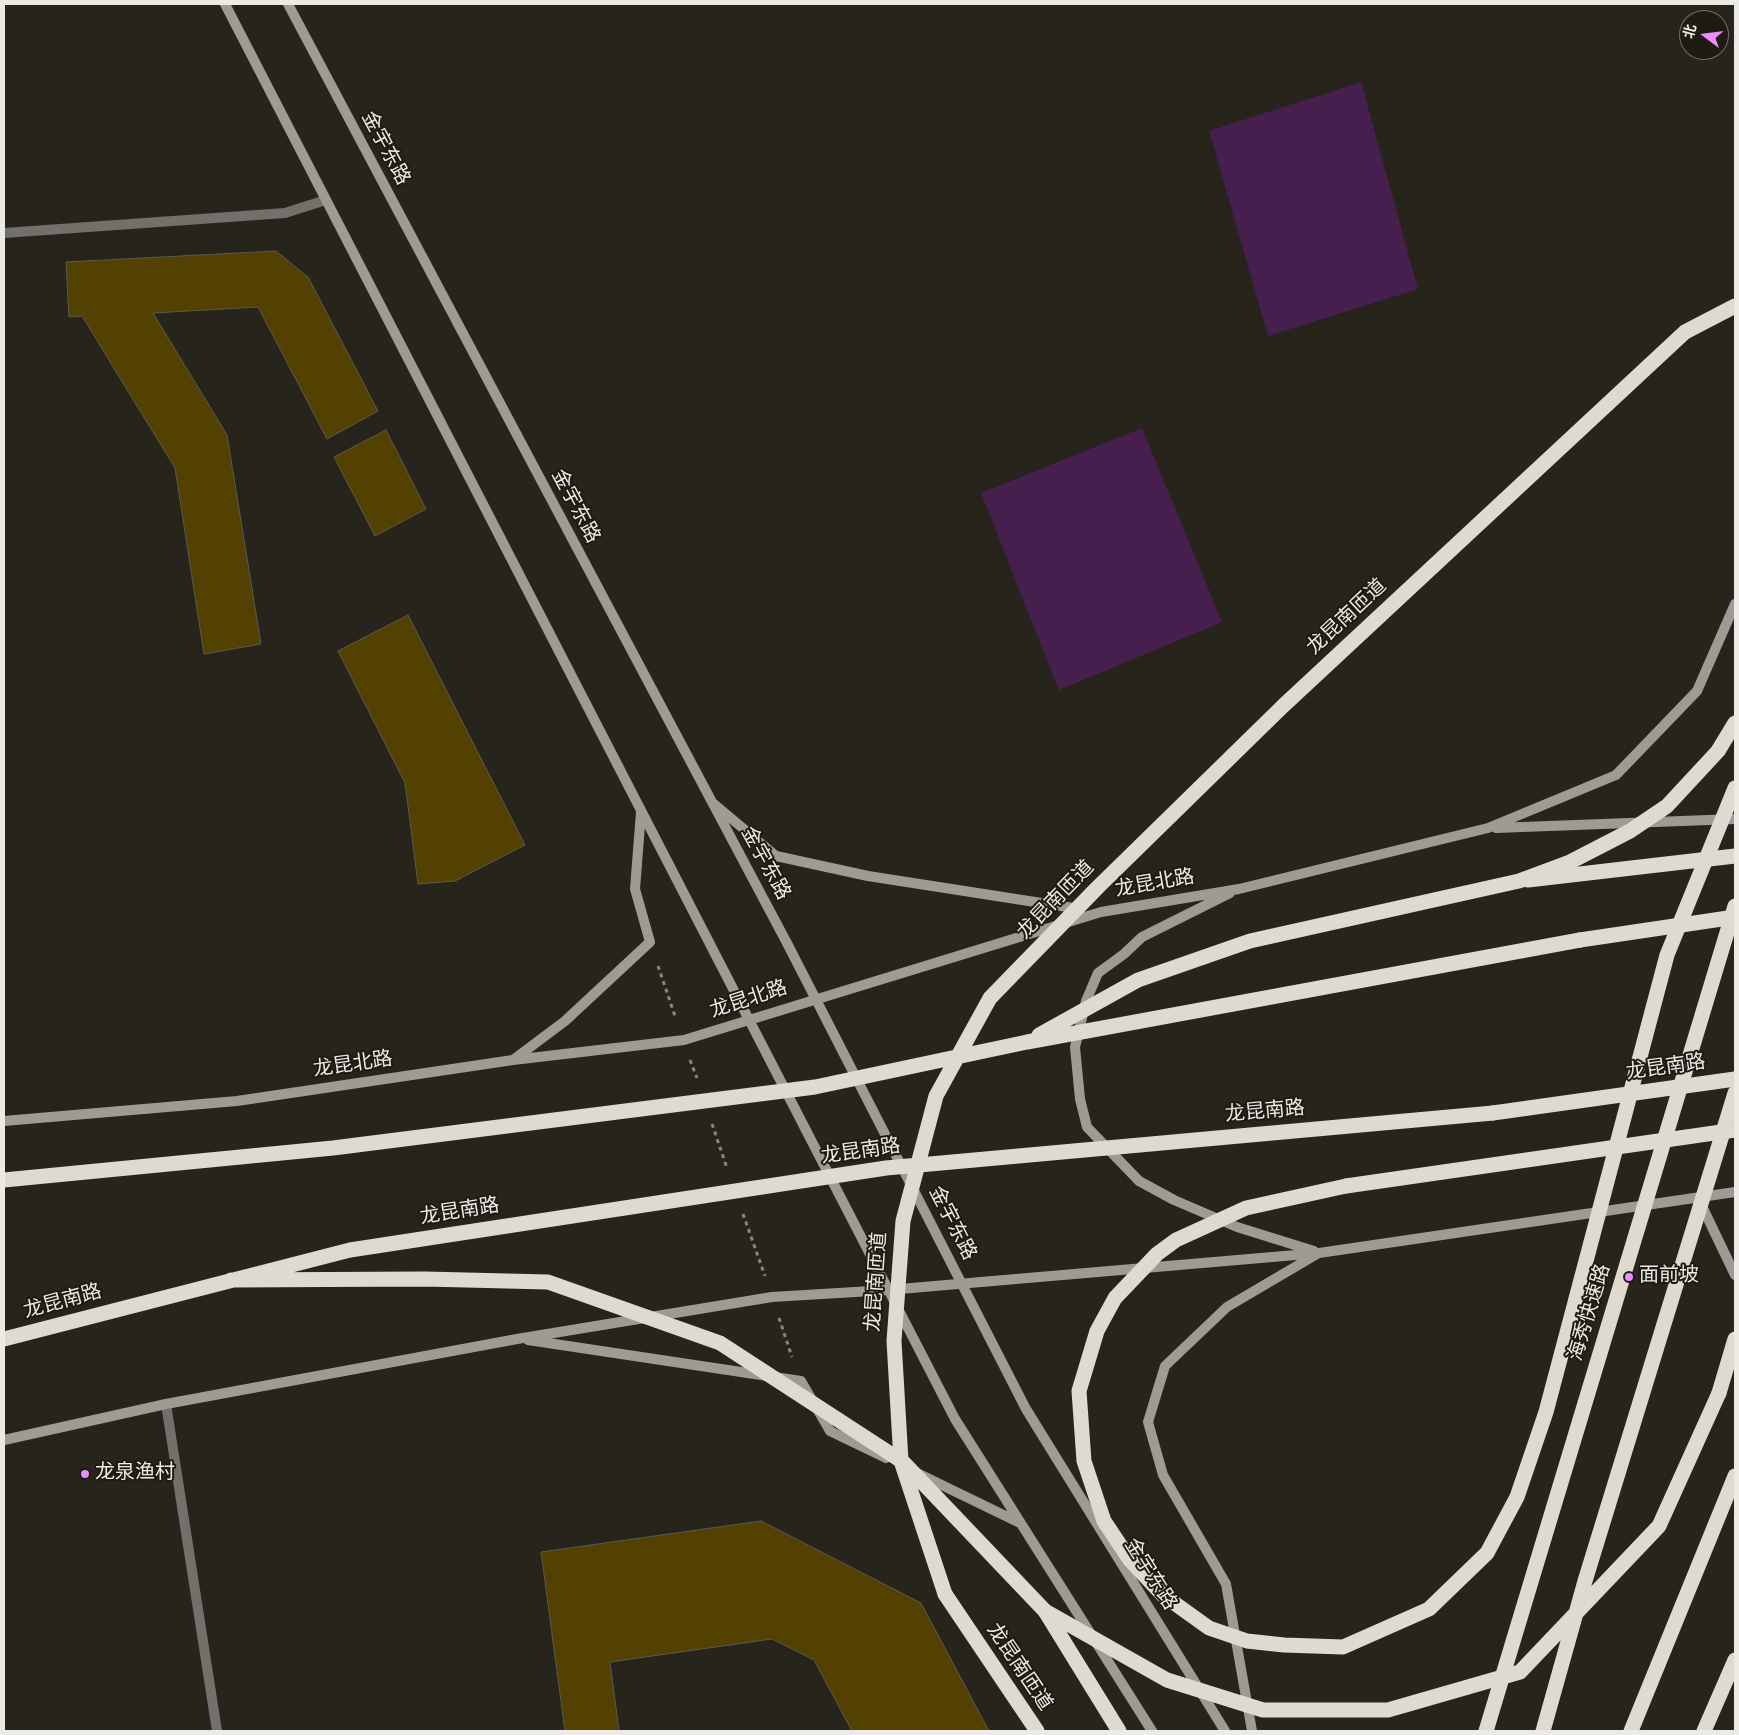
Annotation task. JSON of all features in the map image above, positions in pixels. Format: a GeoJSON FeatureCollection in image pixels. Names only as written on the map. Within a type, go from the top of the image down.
{"type":"FeatureCollection","features":[{"type":"Feature","properties":{"kind":"highway","name":"龙昆南匝道"},"geometry":{"type":"LineString","coordinates":[[1037,1731],[945,1594],[901,1461],[894,1341],[903,1221],[936,1096],[990,998],[1098,887],[1290,699],[1685,332],[1735,306]]}},
{"type":"Feature","properties":{"kind":"highway"},"geometry":{"type":"LineString","coordinates":[[1519,882],[1570,862],[1630,831],[1667,806],[1718,752],[1735,723]]}},
{"type":"Feature","properties":{"kind":"highway"},"geometry":{"type":"LineString","coordinates":[[1735,788],[1667,955],[1546,1412],[1518,1497],[1487,1553],[1429,1609],[1343,1647],[1284,1645],[1247,1640],[1208,1628],[1163,1595],[1130,1560],[1104,1521],[1084,1461],[1079,1391],[1097,1330],[1115,1298],[1157,1254],[1170,1245],[1246,1208],[1346,1186],[1735,1130]]}},
{"type":"Feature","properties":{"kind":"highway"},"geometry":{"type":"LineString","coordinates":[[1027,1042],[1138,980],[1250,941],[1519,882],[1735,856]]}},
{"type":"Feature","properties":{"kind":"highway","name":"海秀快速路"},"geometry":{"type":"LineString","coordinates":[[1486,1731],[1735,906]]}},
{"type":"Feature","properties":{"kind":"highway"},"geometry":{"type":"LineString","coordinates":[[4,1180],[333,1148],[815,1086],[1027,1042],[1580,940],[1735,917]]}},
{"type":"Feature","properties":{"kind":"highway","name":"龙昆南路"},"geometry":{"type":"LineString","coordinates":[[4,1339],[350,1250],[886,1168],[1493,1113],[1735,1080]]}},
{"type":"Feature","properties":{"kind":"highway"},"geometry":{"type":"LineString","coordinates":[[1543,1731],[1585,1581],[1735,1093]]}},
{"type":"Feature","properties":{"kind":"highway"},"geometry":{"type":"LineString","coordinates":[[231,1280],[425,1279],[548,1282],[720,1342],[903,1462],[1045,1611],[1118,1731]]}},
{"type":"Feature","properties":{"kind":"highway"},"geometry":{"type":"LineString","coordinates":[[1045,1611],[1167,1680],[1263,1710],[1388,1710],[1520,1672],[1659,1526],[1719,1393],[1735,1339]]}},
{"type":"Feature","properties":{"kind":"highway"},"geometry":{"type":"LineString","coordinates":[[1631,1731],[1735,1476]]}},
{"type":"Feature","properties":{"kind":"highway"},"geometry":{"type":"LineString","coordinates":[[1704,1731],[1735,1660]]}},
{"type":"Feature","properties":{"kind":"main road"},"geometry":{"type":"LineString","coordinates":[[225,4],[955,1419],[1152,1731]]}},
{"type":"Feature","properties":{"kind":"main road","name":"金宇东路"},"geometry":{"type":"LineString","coordinates":[[288,4],[816,999],[1026,1409],[1225,1731]]}},
{"type":"Feature","properties":{"kind":"main road"},"geometry":{"type":"LineString","coordinates":[[1488,828],[1616,776],[1697,691],[1735,604]]}},
{"type":"Feature","properties":{"kind":"main road"},"geometry":{"type":"LineString","coordinates":[[709,800],[776,856],[868,876],[1101,912]]}},
{"type":"Feature","properties":{"kind":"main road"},"geometry":{"type":"LineString","coordinates":[[513,1060],[565,1020],[650,942],[635,889],[641,811]]}},
{"type":"Feature","properties":{"kind":"main road"},"geometry":{"type":"LineString","coordinates":[[1488,828],[1735,819]]}},
{"type":"Feature","properties":{"kind":"main road","name":"龙昆北路"},"geometry":{"type":"LineString","coordinates":[[4,1120],[236,1101],[513,1060],[684,1040],[1101,912],[1239,889],[1488,828]]}},
{"type":"Feature","properties":{"kind":"main road"},"geometry":{"type":"LineString","coordinates":[[1239,889],[1142,937],[1124,954],[1098,973],[1086,1001],[1075,1047],[1080,1099],[1087,1127],[1139,1181],[1174,1200],[1237,1227],[1320,1253]]}},
{"type":"Feature","properties":{"kind":"main road"},"geometry":{"type":"LineString","coordinates":[[4,1440],[166,1404],[517,1339],[772,1297],[888,1290],[1320,1253],[1735,1192]]}},
{"type":"Feature","properties":{"kind":"main road"},"geometry":{"type":"LineString","coordinates":[[1698,1198],[1735,1275]]}},
{"type":"Feature","properties":{"kind":"main road"},"geometry":{"type":"LineString","coordinates":[[1252,1731],[1226,1584],[1163,1475],[1148,1422],[1165,1366],[1227,1307],[1320,1253]]}},
{"type":"Feature","properties":{"kind":"main road"},"geometry":{"type":"LineString","coordinates":[[517,1339],[801,1381],[830,1431],[1020,1523]]}},
{"type":"Feature","properties":{"kind":"street"},"geometry":{"type":"LineString","coordinates":[[4,233],[285,213],[326,200]]}},
{"type":"Feature","properties":{"kind":"street"},"geometry":{"type":"LineString","coordinates":[[166,1404],[217,1731]]}},
{"type":"Feature","properties":{"kind":"path"},"geometry":{"type":"LineString","coordinates":[[650,942],[700,1088]]}},
{"type":"Feature","properties":{"kind":"path"},"geometry":{"type":"LineString","coordinates":[[710,1116],[728,1170]]}},
{"type":"Feature","properties":{"kind":"path"},"geometry":{"type":"LineString","coordinates":[[741,1207],[801,1381]]}},
{"type":"Feature","properties":{"kind":"shaded area"},"geometry":{"type":"Polygon","coordinates":[[[1361,82],[1418,289],[1268,336],[1209,131],[1361,82]]]}},
{"type":"Feature","properties":{"kind":"shaded area"},"geometry":{"type":"Polygon","coordinates":[[[1142,428],[1222,622],[1059,690],[981,493],[1142,428]]]}},
{"type":"Feature","properties":{"kind":"building"},"geometry":{"type":"Polygon","coordinates":[[[276,251],[308,277],[378,411],[327,439],[258,307],[153,313],[227,435],[261,644],[204,654],[175,468],[82,316],[69,317],[66,262],[276,251]]]}},
{"type":"Feature","properties":{"kind":"building"},"geometry":{"type":"Polygon","coordinates":[[[386,430],[426,509],[375,536],[334,457],[386,430]]]}},
{"type":"Feature","properties":{"kind":"building"},"geometry":{"type":"Polygon","coordinates":[[[408,615],[525,845],[455,881],[418,884],[405,783],[338,651],[408,615]]]}},
{"type":"Feature","properties":{"kind":"building"},"geometry":{"type":"Polygon","coordinates":[[[761,1521],[921,1603],[989,1731],[852,1731],[814,1660],[772,1639],[610,1662],[619,1731],[565,1731],[541,1552],[761,1521]]]}},
{"type":"Feature","properties":{"kind":"place","name":"面前坡"},"geometry":{"type":"Point","coordinates":[1629,1277]}},
{"type":"Feature","properties":{"kind":"place","name":"龙泉渔村"},"geometry":{"type":"Point","coordinates":[85,1474]}}]}
